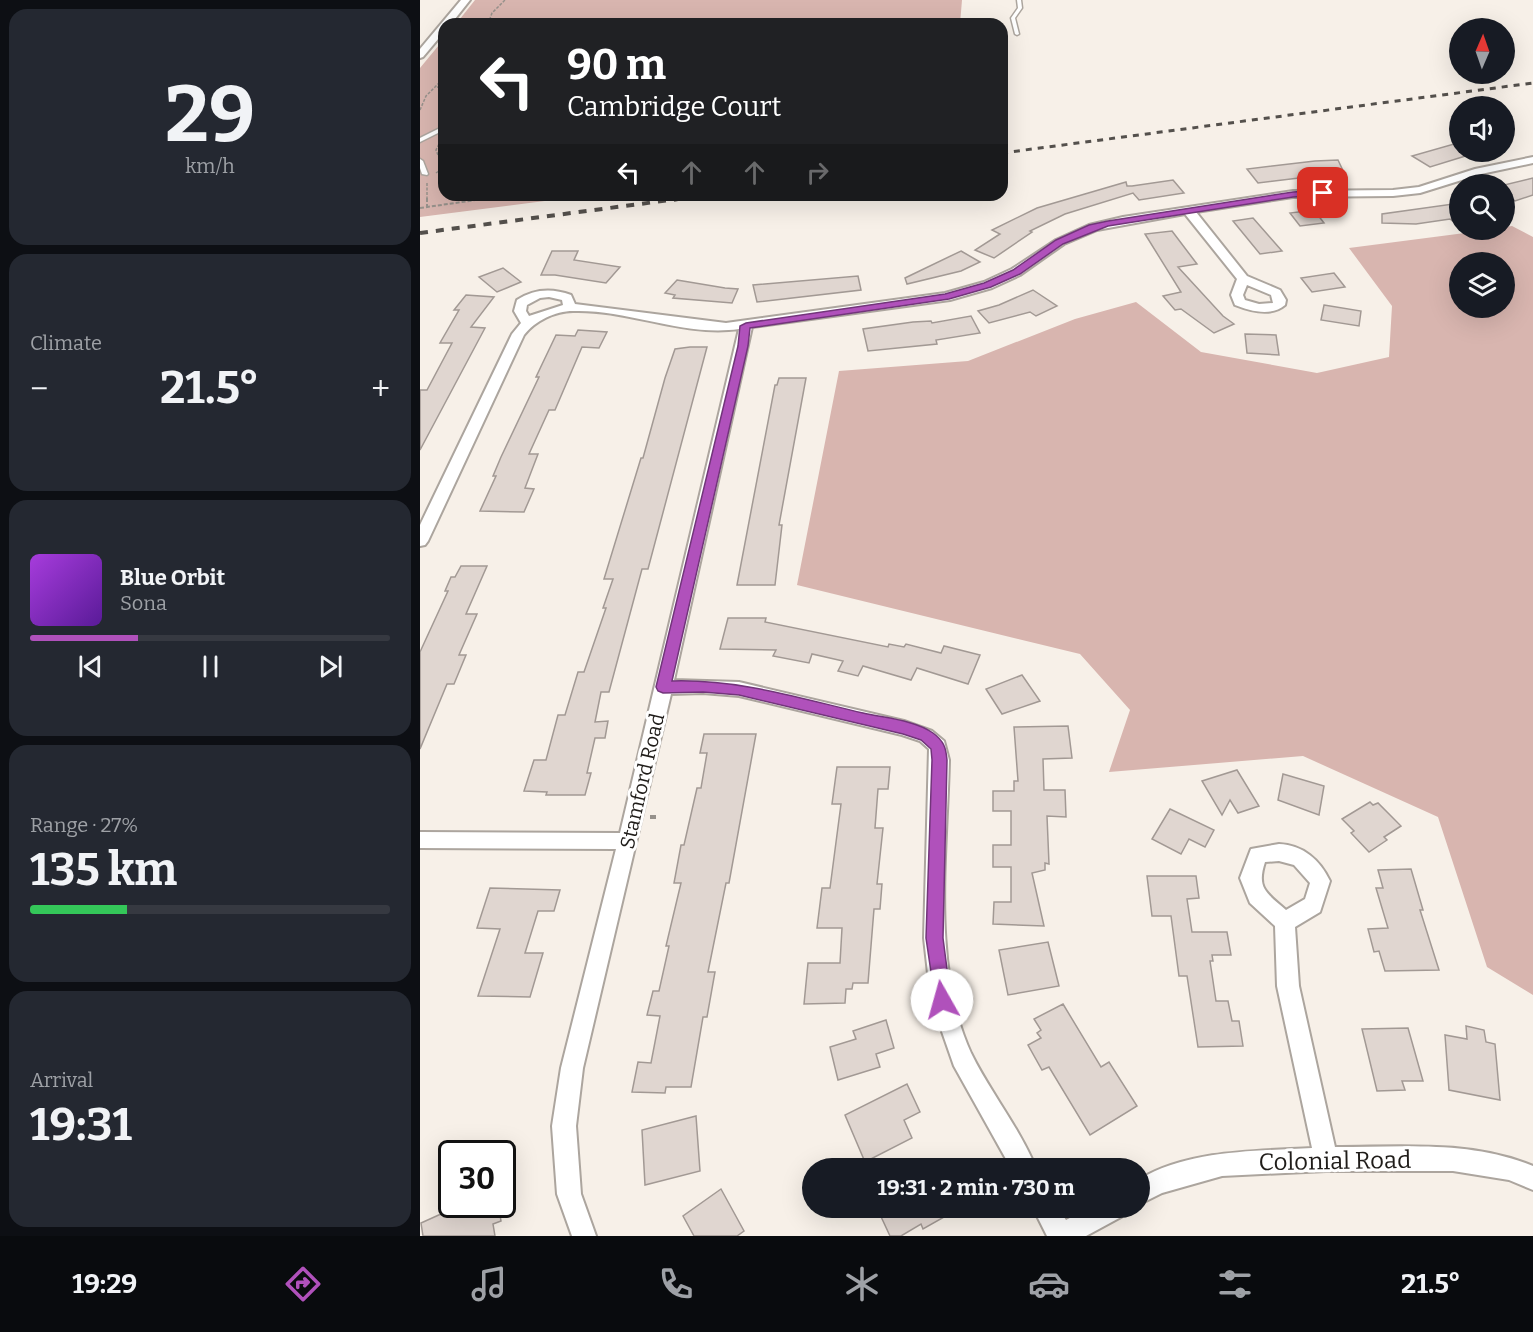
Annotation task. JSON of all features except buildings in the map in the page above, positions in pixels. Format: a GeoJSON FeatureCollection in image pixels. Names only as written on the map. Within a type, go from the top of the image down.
{"type":"FeatureCollection","features":[{"type":"Feature","properties":{"kind":"street"},"geometry":{"type":"LineString","coordinates":[[451,18],[466,0]]}},
{"type":"Feature","properties":{"kind":"street"},"geometry":{"type":"LineString","coordinates":[[420,55],[438,33]]}},
{"type":"Feature","properties":{"kind":"street"},"geometry":{"type":"LineString","coordinates":[[422,531],[518,333],[527,323],[550,311],[570,307],[609,310],[707,326],[746,326],[946,297],[988,285],[1016,272],[1060,242],[1093,227],[1293,194],[1393,193],[1420,190],[1479,171],[1533,160]]}},
{"type":"Feature","properties":{"kind":"street"},"geometry":{"type":"LineString","coordinates":[[1188,210],[1244,279]]}},
{"type":"Feature","properties":{"kind":"street"},"geometry":{"type":"LineString","coordinates":[[527,323],[520,311],[521,303],[529,297],[542,293],[557,294],[567,298],[570,307]]}},
{"type":"Feature","properties":{"kind":"street","name":"Stamford Road"},"geometry":{"type":"LineString","coordinates":[[584,1236],[569,1194],[564,1126],[572,1068],[628,841],[746,326]]}},
{"type":"Feature","properties":{"kind":"street"},"geometry":{"type":"LineString","coordinates":[[663,687],[703,686],[739,689],[904,728],[926,736],[938,746],[940,760],[934,938],[942,1000],[962,1058],[1018,1158]]}},
{"type":"Feature","properties":{"kind":"street"},"geometry":{"type":"LineString","coordinates":[[420,840],[628,841]]}},
{"type":"Feature","properties":{"kind":"street"},"geometry":{"type":"LineString","coordinates":[[1285,922],[1288,986],[1326,1159]]}},
{"type":"Feature","properties":{"kind":"street","name":"Colonial Road"},"geometry":{"type":"LineString","coordinates":[[1150,1186],[1157,1182],[1222,1164],[1326,1159],[1453,1159],[1509,1168],[1533,1178]]}},
{"type":"Feature","properties":{"kind":"street"},"geometry":{"type":"LineString","coordinates":[[1051,1218],[1061,1236],[1094,1218]]}},
{"type":"Feature","properties":{"kind":"lane"},"geometry":{"type":"LineString","coordinates":[[1017,34],[1013,18],[1020,9],[1020,0]]}},
{"type":"Feature","properties":{"kind":"lane"},"geometry":{"type":"LineString","coordinates":[[420,140],[438,131]]}},
{"type":"Feature","properties":{"kind":"lane"},"geometry":{"type":"LineString","coordinates":[[420,161],[427,174]]}},
{"type":"Feature","properties":{"kind":"path"},"geometry":{"type":"LineString","coordinates":[[490,18],[492,12],[505,0]]}},
{"type":"Feature","properties":{"kind":"path"},"geometry":{"type":"LineString","coordinates":[[420,110],[426,96],[437,87]]}},
{"type":"Feature","properties":{"kind":"path"},"geometry":{"type":"LineString","coordinates":[[427,208],[427,174],[438,172]]}},
{"type":"Feature","properties":{"kind":"path"},"geometry":{"type":"LineString","coordinates":[[420,208],[463,201]]}},
{"type":"Feature","properties":{"kind":"shaded area"},"geometry":{"type":"Polygon","coordinates":[[[475,0],[962,0],[960,18],[461,18],[475,0]]]}},
{"type":"Feature","properties":{"kind":"shaded area"},"geometry":{"type":"Polygon","coordinates":[[[438,46],[438,201],[544,201],[420,217],[420,68],[438,46]]]}},
{"type":"Feature","properties":{"kind":"shaded area"},"geometry":{"type":"Polygon","coordinates":[[[1515,228],[1533,237],[1533,995],[1487,967],[1438,817],[1303,756],[1109,772],[1130,710],[1080,654],[797,585],[839,371],[968,361],[1075,319],[1136,302],[1201,352],[1317,373],[1389,357],[1392,306],[1349,248],[1449,235],[1449,240],[1515,240],[1515,228]]]}},
{"type":"Feature","properties":{"kind":"railway"},"geometry":{"type":"LineString","coordinates":[[1008,152],[1533,83]]}},
{"type":"Feature","properties":{"kind":"railway"},"geometry":{"type":"LineString","coordinates":[[420,233],[662,201]]}},
{"type":"Feature","properties":{"kind":"route"},"geometry":{"type":"LineString","coordinates":[[942,1000],[934,938],[940,760],[938,746],[926,736],[904,728],[739,689],[703,686],[663,687],[746,326],[946,297],[988,285],[1016,272],[1060,242],[1093,227],[1123,220],[1293,194],[1323,193]]}}]}
